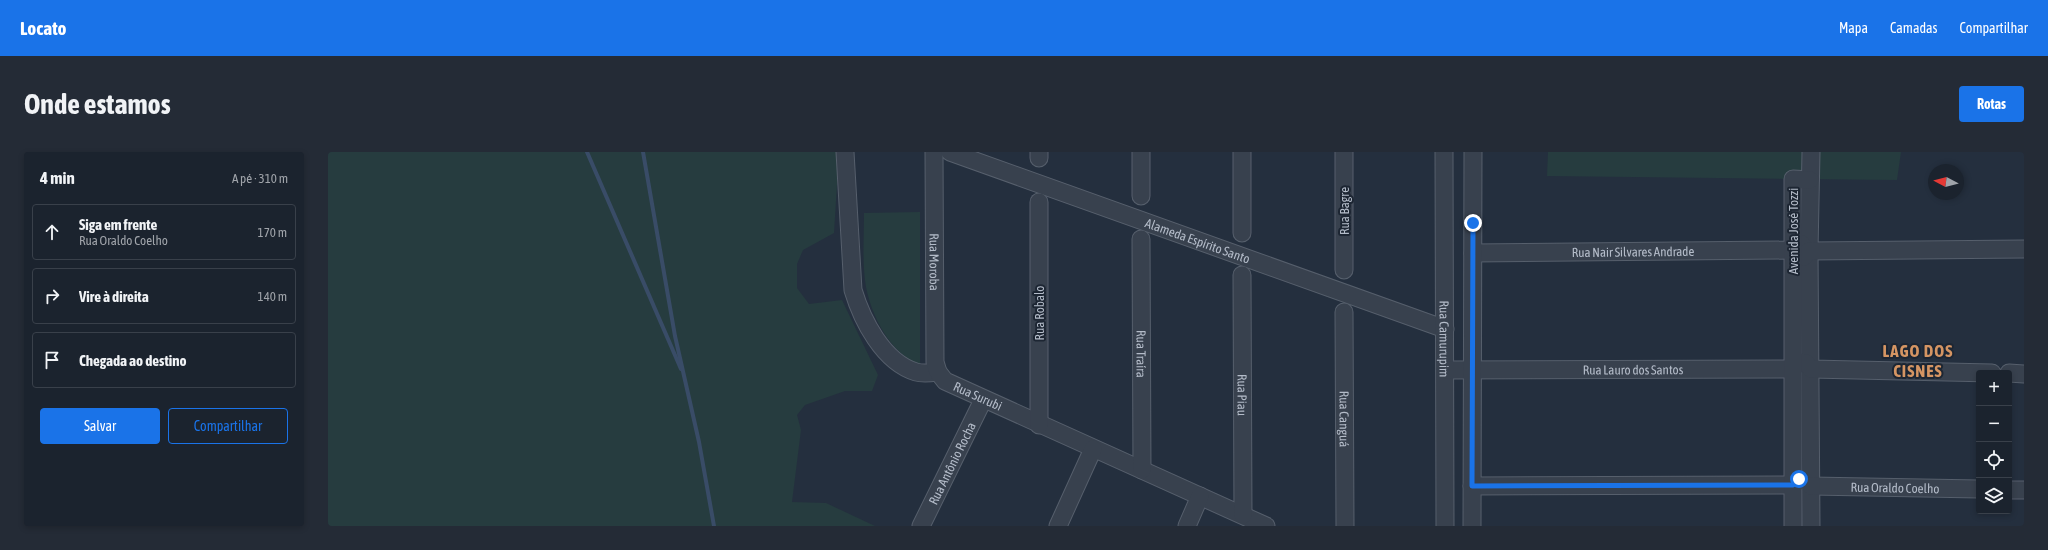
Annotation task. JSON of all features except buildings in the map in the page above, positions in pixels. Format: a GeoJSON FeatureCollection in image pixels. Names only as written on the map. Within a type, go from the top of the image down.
{"type":"FeatureCollection","features":[{"type":"Feature","properties":{"kind":"street"},"geometry":{"type":"LineString","coordinates":[[845,152],[853,290],[859,311],[869,330],[898,362],[916,372],[938,372]]}},
{"type":"Feature","properties":{"kind":"street","name":"Rua Moroba"},"geometry":{"type":"LineString","coordinates":[[934,152],[935,362],[938,372]]}},
{"type":"Feature","properties":{"kind":"street","name":"Alameda Espírito Santo"},"geometry":{"type":"LineString","coordinates":[[950,152],[1445,329]]}},
{"type":"Feature","properties":{"kind":"street"},"geometry":{"type":"LineString","coordinates":[[1141,152],[1141,196]]}},
{"type":"Feature","properties":{"kind":"street"},"geometry":{"type":"LineString","coordinates":[[1242,152],[1242,233]]}},
{"type":"Feature","properties":{"kind":"street","name":"Rua Bagre"},"geometry":{"type":"LineString","coordinates":[[1344,152],[1344,270]]}},
{"type":"Feature","properties":{"kind":"street","name":"Rua Camurupim"},"geometry":{"type":"LineString","coordinates":[[1444,152],[1446,370],[1445,526]]}},
{"type":"Feature","properties":{"kind":"street"},"geometry":{"type":"LineString","coordinates":[[1472,526],[1473,152]]}},
{"type":"Feature","properties":{"kind":"street","name":"Avenida José Tozzi"},"geometry":{"type":"LineString","coordinates":[[1811,152],[1810,180],[1793,179],[1811,369],[1811,526]]}},
{"type":"Feature","properties":{"kind":"street","name":"Rua Robalo"},"geometry":{"type":"LineString","coordinates":[[1039,202],[1039,425]]}},
{"type":"Feature","properties":{"kind":"street"},"geometry":{"type":"LineString","coordinates":[[1444,218],[1473,223]]}},
{"type":"Feature","properties":{"kind":"street","name":"Rua Traíra"},"geometry":{"type":"LineString","coordinates":[[1141,239],[1142,470]]}},
{"type":"Feature","properties":{"kind":"street","name":"Rua Nair Silvares Andrade"},"geometry":{"type":"LineString","coordinates":[[1473,253],[2024,249]]}},
{"type":"Feature","properties":{"kind":"street","name":"Avenida José Tozzi"},"geometry":{"type":"LineString","coordinates":[[1793,526],[1793,369],[1801,251]]}},
{"type":"Feature","properties":{"kind":"street","name":"Rua Piau"},"geometry":{"type":"LineString","coordinates":[[1242,275],[1242,515]]}},
{"type":"Feature","properties":{"kind":"street","name":"Rua Canguá"},"geometry":{"type":"LineString","coordinates":[[1344,312],[1345,526]]}},
{"type":"Feature","properties":{"kind":"street","name":"Rua Lauro dos Santos"},"geometry":{"type":"LineString","coordinates":[[1446,370],[1793,369],[1798,375],[1806,376],[1811,369],[1976,373]]}},
{"type":"Feature","properties":{"kind":"street","name":"Rua Surubi"},"geometry":{"type":"LineString","coordinates":[[938,372],[945,381],[983,400],[1266,526]]}},
{"type":"Feature","properties":{"kind":"street"},"geometry":{"type":"LineString","coordinates":[[2012,373],[2024,374]]}},
{"type":"Feature","properties":{"kind":"street","name":"Rua Antônio Rocha"},"geometry":{"type":"LineString","coordinates":[[921,526],[983,400]]}},
{"type":"Feature","properties":{"kind":"street"},"geometry":{"type":"LineString","coordinates":[[1058,526],[1093,449]]}},
{"type":"Feature","properties":{"kind":"street","name":"Rua Oraldo Coelho"},"geometry":{"type":"LineString","coordinates":[[1472,486],[1793,485],[1799,492],[1806,492],[1811,486],[1976,489]]}},
{"type":"Feature","properties":{"kind":"street"},"geometry":{"type":"LineString","coordinates":[[2012,490],[2024,490]]}},
{"type":"Feature","properties":{"kind":"street"},"geometry":{"type":"LineString","coordinates":[[1187,526],[1200,496]]}},
{"type":"Feature","properties":{"kind":"green space"},"geometry":{"type":"Polygon","coordinates":[[[328,152],[839,152],[834,233],[803,250],[797,264],[797,288],[809,304],[842,300],[878,375],[872,391],[845,391],[805,405],[797,415],[801,430],[792,502],[826,503],[875,526],[328,526],[328,152]]]}},
{"type":"Feature","properties":{"kind":"green space"},"geometry":{"type":"Polygon","coordinates":[[[1548,152],[1901,152],[1897,180],[1547,176],[1548,152]]]}},
{"type":"Feature","properties":{"kind":"green space"},"geometry":{"type":"Polygon","coordinates":[[[920,212],[920,365],[909,359],[891,343],[878,322],[873,310],[866,287],[864,269],[864,213],[920,212]]]}},
{"type":"Feature","properties":{"kind":"waterway"},"geometry":{"type":"LineString","coordinates":[[587,152],[681,369]]}},
{"type":"Feature","properties":{"kind":"waterway"},"geometry":{"type":"LineString","coordinates":[[643,152],[675,336],[699,442],[714,526]]}},
{"type":"Feature","properties":{"kind":"district","name":"LAGO DOS CISNES"},"geometry":{"type":"Point","coordinates":[1918,361]}},
{"type":"Feature","properties":{"kind":"route"},"geometry":{"type":"LineString","coordinates":[[1473,223],[1472,486],[1793,485],[1799,479]]}}]}
